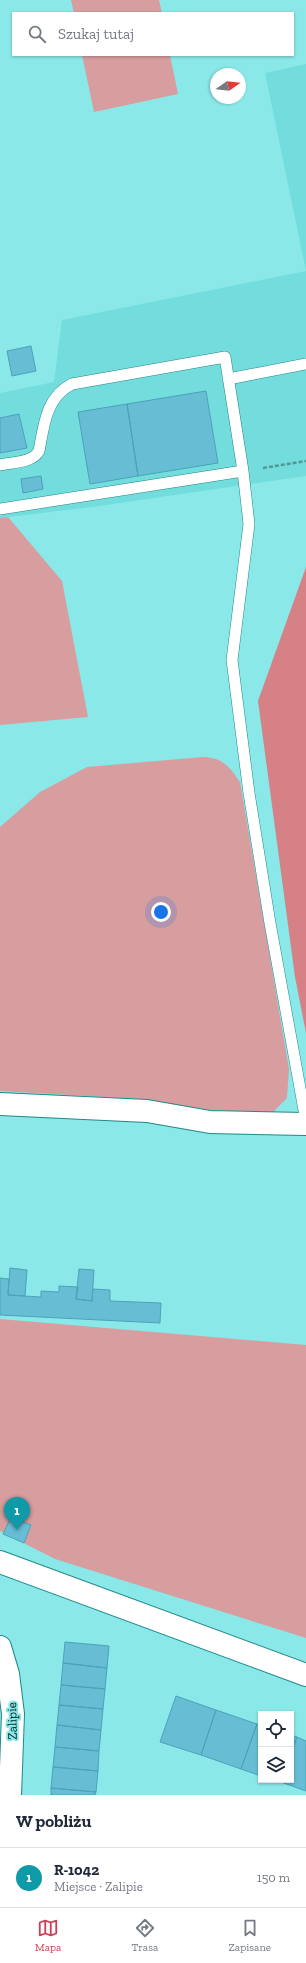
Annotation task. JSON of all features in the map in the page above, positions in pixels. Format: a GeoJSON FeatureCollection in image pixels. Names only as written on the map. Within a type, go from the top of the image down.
{"type":"FeatureCollection","features":[{"type":"Feature","properties":{"kind":"street"},"geometry":{"type":"LineString","coordinates":[[0,1104],[147,1111],[210,1122],[306,1124]]}},
{"type":"Feature","properties":{"kind":"street"},"geometry":{"type":"LineString","coordinates":[[0,1562],[306,1675]]}},
{"type":"Feature","properties":{"kind":"street","name":"Zalipie"},"geometry":{"type":"LineString","coordinates":[[0,1647],[8,1674],[13,1714],[10,1795]]}},
{"type":"Feature","properties":{"kind":"lane"},"geometry":{"type":"LineString","coordinates":[[0,465],[31,459],[36,456],[39,451],[50,405],[63,389],[72,384],[225,357],[243,472],[249,524],[232,660],[249,793],[267,907],[306,1121]]}},
{"type":"Feature","properties":{"kind":"lane"},"geometry":{"type":"LineString","coordinates":[[228,379],[306,364]]}},
{"type":"Feature","properties":{"kind":"lane"},"geometry":{"type":"LineString","coordinates":[[0,509],[243,472]]}},
{"type":"Feature","properties":{"kind":"path"},"geometry":{"type":"LineString","coordinates":[[243,472],[306,460]]}},
{"type":"Feature","properties":{"kind":"shaded area"},"geometry":{"type":"Polygon","coordinates":[[[71,0],[159,0],[162,12],[74,12],[71,0]]]}},
{"type":"Feature","properties":{"kind":"shaded area"},"geometry":{"type":"Polygon","coordinates":[[[82,56],[170,56],[178,94],[94,112],[82,56]]]}},
{"type":"Feature","properties":{"kind":"shaded area"},"geometry":{"type":"Polygon","coordinates":[[[306,64],[306,271],[265,73],[306,64]]]}},
{"type":"Feature","properties":{"kind":"shaded area"},"geometry":{"type":"Polygon","coordinates":[[[306,271],[306,476],[92,507],[0,518],[0,393],[54,382],[62,320],[306,271]]]}},
{"type":"Feature","properties":{"kind":"shaded area"},"geometry":{"type":"Polygon","coordinates":[[[8,517],[62,581],[88,717],[0,725],[0,518],[8,517]]]}},
{"type":"Feature","properties":{"kind":"shaded area"},"geometry":{"type":"Polygon","coordinates":[[[306,567],[306,1033],[295,977],[258,701],[306,567]]]}},
{"type":"Feature","properties":{"kind":"shaded area"},"geometry":{"type":"Polygon","coordinates":[[[203,757],[221,761],[229,767],[240,782],[289,1069],[287,1098],[272,1113],[210,1110],[141,1099],[0,1091],[0,827],[40,792],[87,767],[203,757]]]}},
{"type":"Feature","properties":{"kind":"shaded area"},"geometry":{"type":"Polygon","coordinates":[[[0,1319],[306,1345],[306,1638],[55,1559],[0,1531],[0,1319]]]}},
{"type":"Feature","properties":{"kind":"building"},"geometry":{"type":"Polygon","coordinates":[[[31,346],[36,371],[12,376],[7,351],[31,346]]]}},
{"type":"Feature","properties":{"kind":"building"},"geometry":{"type":"Polygon","coordinates":[[[206,391],[218,463],[138,476],[127,404],[206,391]]]}},
{"type":"Feature","properties":{"kind":"building"},"geometry":{"type":"Polygon","coordinates":[[[127,404],[138,476],[90,484],[78,412],[127,404]]]}},
{"type":"Feature","properties":{"kind":"building"},"geometry":{"type":"Polygon","coordinates":[[[19,414],[27,448],[0,453],[0,418],[19,414]]]}},
{"type":"Feature","properties":{"kind":"building"},"geometry":{"type":"Polygon","coordinates":[[[41,476],[43,489],[23,493],[21,479],[41,476]]]}},
{"type":"Feature","properties":{"kind":"building"},"geometry":{"type":"Polygon","coordinates":[[[10,1268],[27,1270],[25,1296],[8,1295],[10,1268]]]}},
{"type":"Feature","properties":{"kind":"building"},"geometry":{"type":"Polygon","coordinates":[[[79,1269],[94,1270],[92,1301],[76,1299],[79,1269]]]}},
{"type":"Feature","properties":{"kind":"building"},"geometry":{"type":"Polygon","coordinates":[[[0,1278],[9,1279],[8,1295],[41,1297],[41,1291],[59,1292],[59,1286],[78,1287],[76,1299],[92,1301],[93,1289],[110,1290],[110,1301],[161,1303],[160,1323],[0,1315],[0,1278]]]}},
{"type":"Feature","properties":{"kind":"building"},"geometry":{"type":"Polygon","coordinates":[[[11,1517],[31,1525],[24,1543],[3,1534],[11,1517]]]}},
{"type":"Feature","properties":{"kind":"building"},"geometry":{"type":"Polygon","coordinates":[[[65,1642],[109,1646],[107,1668],[63,1663],[65,1642]]]}},
{"type":"Feature","properties":{"kind":"building"},"geometry":{"type":"Polygon","coordinates":[[[63,1663],[107,1668],[105,1689],[61,1685],[63,1663]]]}},
{"type":"Feature","properties":{"kind":"building"},"geometry":{"type":"Polygon","coordinates":[[[61,1685],[105,1689],[103,1709],[59,1705],[61,1685]]]}},
{"type":"Feature","properties":{"kind":"building"},"geometry":{"type":"Polygon","coordinates":[[[176,1696],[216,1710],[201,1755],[160,1742],[176,1696]]]}},
{"type":"Feature","properties":{"kind":"building"},"geometry":{"type":"Polygon","coordinates":[[[59,1705],[103,1709],[101,1730],[57,1725],[59,1705]]]}},
{"type":"Feature","properties":{"kind":"building"},"geometry":{"type":"Polygon","coordinates":[[[216,1710],[257,1724],[241,1769],[201,1755],[216,1710]]]}},
{"type":"Feature","properties":{"kind":"building"},"geometry":{"type":"Polygon","coordinates":[[[257,1724],[258,1724],[258,1775],[241,1769],[257,1724]]]}},
{"type":"Feature","properties":{"kind":"building"},"geometry":{"type":"Polygon","coordinates":[[[57,1725],[101,1730],[99,1751],[55,1747],[57,1725]]]}},
{"type":"Feature","properties":{"kind":"building"},"geometry":{"type":"Polygon","coordinates":[[[294,1736],[297,1737],[294,1745],[294,1736]]]}},
{"type":"Feature","properties":{"kind":"building"},"geometry":{"type":"Polygon","coordinates":[[[297,1737],[306,1741],[306,1791],[284,1783],[294,1783],[294,1745],[297,1737]]]}},
{"type":"Feature","properties":{"kind":"building"},"geometry":{"type":"Polygon","coordinates":[[[55,1747],[99,1751],[98,1771],[53,1767],[55,1747]]]}},
{"type":"Feature","properties":{"kind":"building"},"geometry":{"type":"Polygon","coordinates":[[[53,1767],[98,1771],[96,1792],[51,1788],[53,1767]]]}},
{"type":"Feature","properties":{"kind":"building"},"geometry":{"type":"Polygon","coordinates":[[[51,1788],[96,1792],[95,1795],[51,1795],[51,1788]]]}},
{"type":"Feature","properties":{"kind":"place","name":"R-1042"},"geometry":{"type":"Point","coordinates":[17,1530]}}]}
